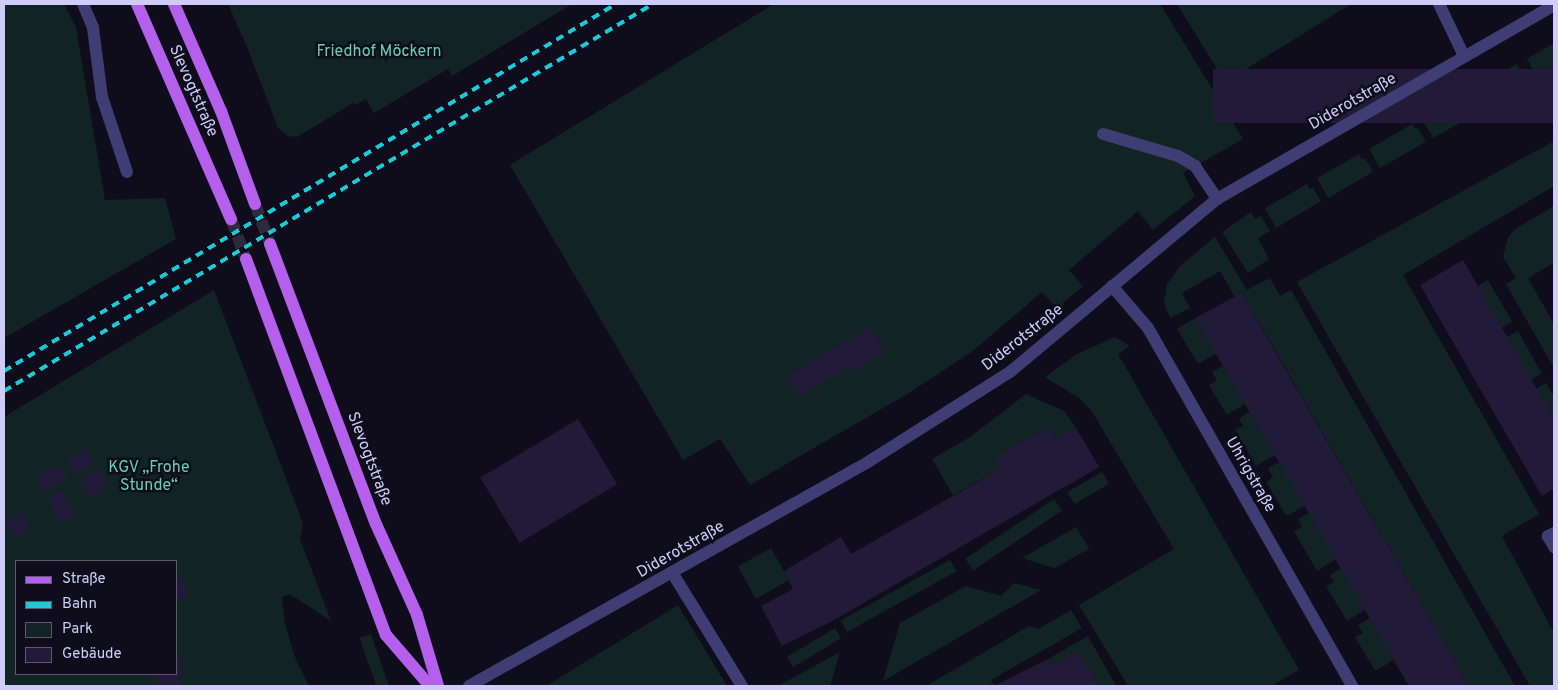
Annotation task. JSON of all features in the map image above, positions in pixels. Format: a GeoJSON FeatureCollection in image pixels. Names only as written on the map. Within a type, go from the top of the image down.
{"type":"FeatureCollection","features":[{"type":"Feature","properties":{"kind":"main road","name":"Slevogtstraße"},"geometry":{"type":"LineString","coordinates":[[137,4],[231,219]]}},
{"type":"Feature","properties":{"kind":"main road","name":"Slevogtstraße"},"geometry":{"type":"LineString","coordinates":[[174,4],[221,111],[255,204]]}},
{"type":"Feature","properties":{"kind":"main road","name":"Slevogtstraße"},"geometry":{"type":"LineString","coordinates":[[270,244],[376,524],[417,616],[438,686]]}},
{"type":"Feature","properties":{"kind":"main road"},"geometry":{"type":"LineString","coordinates":[[246,259],[386,635],[430,686]]}},
{"type":"Feature","properties":{"kind":"street"},"geometry":{"type":"LineString","coordinates":[[83,4],[92,28],[102,97],[127,172]]}},
{"type":"Feature","properties":{"kind":"street"},"geometry":{"type":"LineString","coordinates":[[1438,4],[1464,56]]}},
{"type":"Feature","properties":{"kind":"street","name":"Diderotstraße"},"geometry":{"type":"LineString","coordinates":[[469,686],[673,574],[868,462],[1010,372],[1217,199],[1554,6]]}},
{"type":"Feature","properties":{"kind":"street"},"geometry":{"type":"LineString","coordinates":[[1103,134],[1178,156],[1195,166],[1217,199]]}},
{"type":"Feature","properties":{"kind":"street","name":"Uhrigstraße"},"geometry":{"type":"LineString","coordinates":[[1112,286],[1148,328],[1352,686]]}},
{"type":"Feature","properties":{"kind":"street"},"geometry":{"type":"LineString","coordinates":[[1554,533],[1548,536],[1554,547]]}},
{"type":"Feature","properties":{"kind":"street"},"geometry":{"type":"LineString","coordinates":[[673,574],[742,686]]}},
{"type":"Feature","properties":{"kind":"green space"},"geometry":{"type":"Polygon","coordinates":[[[4,4],[64,4],[76,27],[105,200],[165,198],[176,239],[4,338],[4,4]]]}},
{"type":"Feature","properties":{"kind":"green space","name":"Friedhof Möckern"},"geometry":{"type":"Polygon","coordinates":[[[228,4],[572,4],[452,76],[448,69],[374,113],[366,99],[356,105],[353,103],[297,137],[288,136],[278,128],[249,52],[228,4]]]}},
{"type":"Feature","properties":{"kind":"green space"},"geometry":{"type":"Polygon","coordinates":[[[774,4],[1160,4],[1243,139],[1183,173],[1195,196],[1153,230],[1138,211],[1069,270],[1083,286],[1057,308],[1042,292],[973,351],[909,393],[750,485],[720,439],[683,460],[510,165],[774,4]]]}},
{"type":"Feature","properties":{"kind":"green space"},"geometry":{"type":"Polygon","coordinates":[[[1177,4],[1351,4],[1225,82],[1177,4]]]}},
{"type":"Feature","properties":{"kind":"green space"},"geometry":{"type":"Polygon","coordinates":[[[1554,43],[1554,69],[1538,78],[1527,59],[1554,43]]]}},
{"type":"Feature","properties":{"kind":"green space"},"geometry":{"type":"Polygon","coordinates":[[[1517,64],[1520,70],[1523,68],[1531,82],[1486,108],[1475,89],[1517,64]]]}},
{"type":"Feature","properties":{"kind":"green space"},"geometry":{"type":"Polygon","coordinates":[[[1464,95],[1467,100],[1471,98],[1479,112],[1433,138],[1422,119],[1464,95]]]}},
{"type":"Feature","properties":{"kind":"green space"},"geometry":{"type":"Polygon","coordinates":[[[1412,124],[1415,129],[1418,128],[1426,142],[1380,168],[1369,149],[1412,124]]]}},
{"type":"Feature","properties":{"kind":"green space"},"geometry":{"type":"Polygon","coordinates":[[[1554,141],[1554,186],[1403,275],[1539,514],[1502,536],[1554,633],[1554,686],[1530,686],[1297,282],[1554,141]]]}},
{"type":"Feature","properties":{"kind":"green space"},"geometry":{"type":"Polygon","coordinates":[[[1359,154],[1362,159],[1365,158],[1373,172],[1328,198],[1317,178],[1359,154]]]}},
{"type":"Feature","properties":{"kind":"green space"},"geometry":{"type":"Polygon","coordinates":[[[1307,184],[1310,189],[1313,188],[1321,201],[1276,228],[1265,208],[1307,184]]]}},
{"type":"Feature","properties":{"kind":"green space"},"geometry":{"type":"Polygon","coordinates":[[[1554,206],[1554,263],[1528,278],[1554,324],[1554,368],[1506,284],[1516,278],[1503,257],[1508,237],[1515,229],[1554,206]]]}},
{"type":"Feature","properties":{"kind":"green space"},"geometry":{"type":"Polygon","coordinates":[[[1251,212],[1255,219],[1261,216],[1270,231],[1258,238],[1269,259],[1248,273],[1222,232],[1251,212]]]}},
{"type":"Feature","properties":{"kind":"green space"},"geometry":{"type":"Polygon","coordinates":[[[1215,237],[1247,290],[1270,278],[1280,296],[1291,290],[1515,686],[1469,686],[1242,293],[1235,297],[1220,271],[1182,293],[1190,308],[1170,318],[1164,303],[1167,284],[1180,266],[1215,237]]]}},
{"type":"Feature","properties":{"kind":"green space"},"geometry":{"type":"Polygon","coordinates":[[[1488,280],[1512,322],[1501,328],[1477,286],[1488,280]]]}},
{"type":"Feature","properties":{"kind":"green space","name":"KGV „Frohe Stunde“"},"geometry":{"type":"Polygon","coordinates":[[[214,290],[303,523],[300,539],[331,621],[290,594],[282,597],[285,623],[294,655],[309,686],[4,686],[4,417],[214,290]]]}},
{"type":"Feature","properties":{"kind":"green space"},"geometry":{"type":"Polygon","coordinates":[[[1195,318],[1216,353],[1198,364],[1177,329],[1195,318]]]}},
{"type":"Feature","properties":{"kind":"green space"},"geometry":{"type":"Polygon","coordinates":[[[1518,331],[1542,374],[1530,380],[1507,337],[1518,331]]]}},
{"type":"Feature","properties":{"kind":"green space"},"geometry":{"type":"Polygon","coordinates":[[[1115,337],[1130,346],[1118,354],[1299,670],[1271,686],[1128,686],[1079,605],[1174,549],[1091,410],[1080,399],[1045,377],[1077,354],[1115,337]]]}},
{"type":"Feature","properties":{"kind":"green space"},"geometry":{"type":"Polygon","coordinates":[[[1223,366],[1245,404],[1227,415],[1209,385],[1217,381],[1212,372],[1223,366]]]}},
{"type":"Feature","properties":{"kind":"green space"},"geometry":{"type":"Polygon","coordinates":[[[1546,383],[1554,397],[1554,419],[1536,389],[1546,383]]]}},
{"type":"Feature","properties":{"kind":"green space"},"geometry":{"type":"Polygon","coordinates":[[[1026,394],[1064,411],[1076,428],[1054,440],[1047,427],[995,457],[1002,468],[953,495],[932,459],[970,437],[1026,394]]]}},
{"type":"Feature","properties":{"kind":"green space"},"geometry":{"type":"Polygon","coordinates":[[[1250,412],[1275,455],[1256,466],[1235,430],[1243,426],[1239,418],[1250,412]]]}},
{"type":"Feature","properties":{"kind":"green space"},"geometry":{"type":"Polygon","coordinates":[[[1279,462],[1305,506],[1286,516],[1266,482],[1273,478],[1268,468],[1279,462]]]}},
{"type":"Feature","properties":{"kind":"green space"},"geometry":{"type":"Polygon","coordinates":[[[1102,472],[1109,484],[1074,504],[1067,492],[1102,472]]]}},
{"type":"Feature","properties":{"kind":"green space"},"geometry":{"type":"Polygon","coordinates":[[[1054,499],[1062,511],[973,570],[965,559],[1054,499]]]}},
{"type":"Feature","properties":{"kind":"green space"},"geometry":{"type":"Polygon","coordinates":[[[1309,513],[1336,559],[1317,571],[1294,531],[1302,527],[1298,519],[1309,513]]]}},
{"type":"Feature","properties":{"kind":"green space"},"geometry":{"type":"Polygon","coordinates":[[[1076,527],[1089,549],[1054,568],[1022,558],[1076,527]]]}},
{"type":"Feature","properties":{"kind":"green space"},"geometry":{"type":"Polygon","coordinates":[[[771,548],[789,580],[756,599],[738,566],[771,548]]]}},
{"type":"Feature","properties":{"kind":"green space"},"geometry":{"type":"Polygon","coordinates":[[[950,560],[956,571],[847,632],[841,621],[950,560]]]}},
{"type":"Feature","properties":{"kind":"green space"},"geometry":{"type":"Polygon","coordinates":[[[1341,568],[1365,610],[1347,621],[1326,586],[1334,582],[1330,575],[1341,568]]]}},
{"type":"Feature","properties":{"kind":"green space"},"geometry":{"type":"Polygon","coordinates":[[[1014,583],[1041,590],[883,681],[900,623],[966,586],[1001,596],[1014,583]]]}},
{"type":"Feature","properties":{"kind":"green space"},"geometry":{"type":"Polygon","coordinates":[[[678,605],[727,686],[546,686],[675,607],[678,605]]]}},
{"type":"Feature","properties":{"kind":"green space"},"geometry":{"type":"Polygon","coordinates":[[[1071,610],[1082,628],[991,680],[994,686],[926,686],[1029,626],[1038,629],[1071,610]]]}},
{"type":"Feature","properties":{"kind":"green space"},"geometry":{"type":"Polygon","coordinates":[[[1370,618],[1394,660],[1375,671],[1355,637],[1363,633],[1358,625],[1370,618]]]}},
{"type":"Feature","properties":{"kind":"green space"},"geometry":{"type":"Polygon","coordinates":[[[835,628],[841,638],[793,667],[787,657],[835,628]]]}},
{"type":"Feature","properties":{"kind":"green space"},"geometry":{"type":"Polygon","coordinates":[[[371,634],[389,686],[376,686],[360,638],[371,634]]]}},
{"type":"Feature","properties":{"kind":"green space"},"geometry":{"type":"Polygon","coordinates":[[[1088,636],[1116,686],[1099,686],[1078,651],[1052,666],[1048,659],[1088,636]]]}},
{"type":"Feature","properties":{"kind":"green space"},"geometry":{"type":"Polygon","coordinates":[[[840,652],[830,686],[778,686],[840,652]]]}},
{"type":"Feature","properties":{"kind":"building"},"geometry":{"type":"Polygon","coordinates":[[[1213,69],[1554,69],[1554,123],[1213,123],[1213,69]]]}},
{"type":"Feature","properties":{"kind":"building"},"geometry":{"type":"Polygon","coordinates":[[[1463,260],[1554,419],[1554,488],[1542,496],[1420,285],[1463,260]]]}},
{"type":"Feature","properties":{"kind":"building"},"geometry":{"type":"Polygon","coordinates":[[[1242,293],[1469,686],[1409,686],[1195,318],[1242,293]]]}},
{"type":"Feature","properties":{"kind":"building"},"geometry":{"type":"Polygon","coordinates":[[[869,327],[885,353],[853,372],[849,367],[799,397],[787,377],[869,327]]]}},
{"type":"Feature","properties":{"kind":"building"},"geometry":{"type":"Polygon","coordinates":[[[578,419],[617,484],[519,543],[480,478],[578,419]]]}},
{"type":"Feature","properties":{"kind":"building"},"geometry":{"type":"Polygon","coordinates":[[[1047,427],[1054,440],[1076,428],[1099,467],[834,620],[782,646],[761,606],[793,589],[784,571],[841,537],[851,554],[1002,468],[995,457],[1047,427]]]}},
{"type":"Feature","properties":{"kind":"building"},"geometry":{"type":"Polygon","coordinates":[[[84,448],[94,464],[76,475],[66,459],[84,448]]]}},
{"type":"Feature","properties":{"kind":"building"},"geometry":{"type":"Polygon","coordinates":[[[58,465],[67,480],[44,493],[35,479],[58,465]]]}},
{"type":"Feature","properties":{"kind":"building"},"geometry":{"type":"Polygon","coordinates":[[[99,469],[106,481],[101,484],[104,490],[90,499],[79,481],[99,469]]]}},
{"type":"Feature","properties":{"kind":"building"},"geometry":{"type":"Polygon","coordinates":[[[61,490],[76,515],[61,524],[46,499],[61,490]]]}},
{"type":"Feature","properties":{"kind":"building"},"geometry":{"type":"Polygon","coordinates":[[[20,512],[31,528],[15,538],[4,523],[20,512]]]}},
{"type":"Feature","properties":{"kind":"building"},"geometry":{"type":"Polygon","coordinates":[[[180,577],[189,595],[178,600],[178,578],[180,577]]]}},
{"type":"Feature","properties":{"kind":"building"},"geometry":{"type":"Polygon","coordinates":[[[1078,651],[1099,686],[994,686],[1048,659],[1052,666],[1078,651]]]}},
{"type":"Feature","properties":{"kind":"building"},"geometry":{"type":"Polygon","coordinates":[[[178,659],[185,673],[177,677],[181,686],[171,686],[169,683],[160,686],[154,675],[178,675],[178,659]]]}},
{"type":"Feature","properties":{"kind":"tunnel"},"geometry":{"type":"LineString","coordinates":[[255,204],[270,244]]}},
{"type":"Feature","properties":{"kind":"tunnel"},"geometry":{"type":"LineString","coordinates":[[231,219],[246,259]]}},
{"type":"Feature","properties":{"kind":"railway"},"geometry":{"type":"LineString","coordinates":[[4,371],[616,4]]}},
{"type":"Feature","properties":{"kind":"railway"},"geometry":{"type":"LineString","coordinates":[[4,391],[653,4]]}}]}
